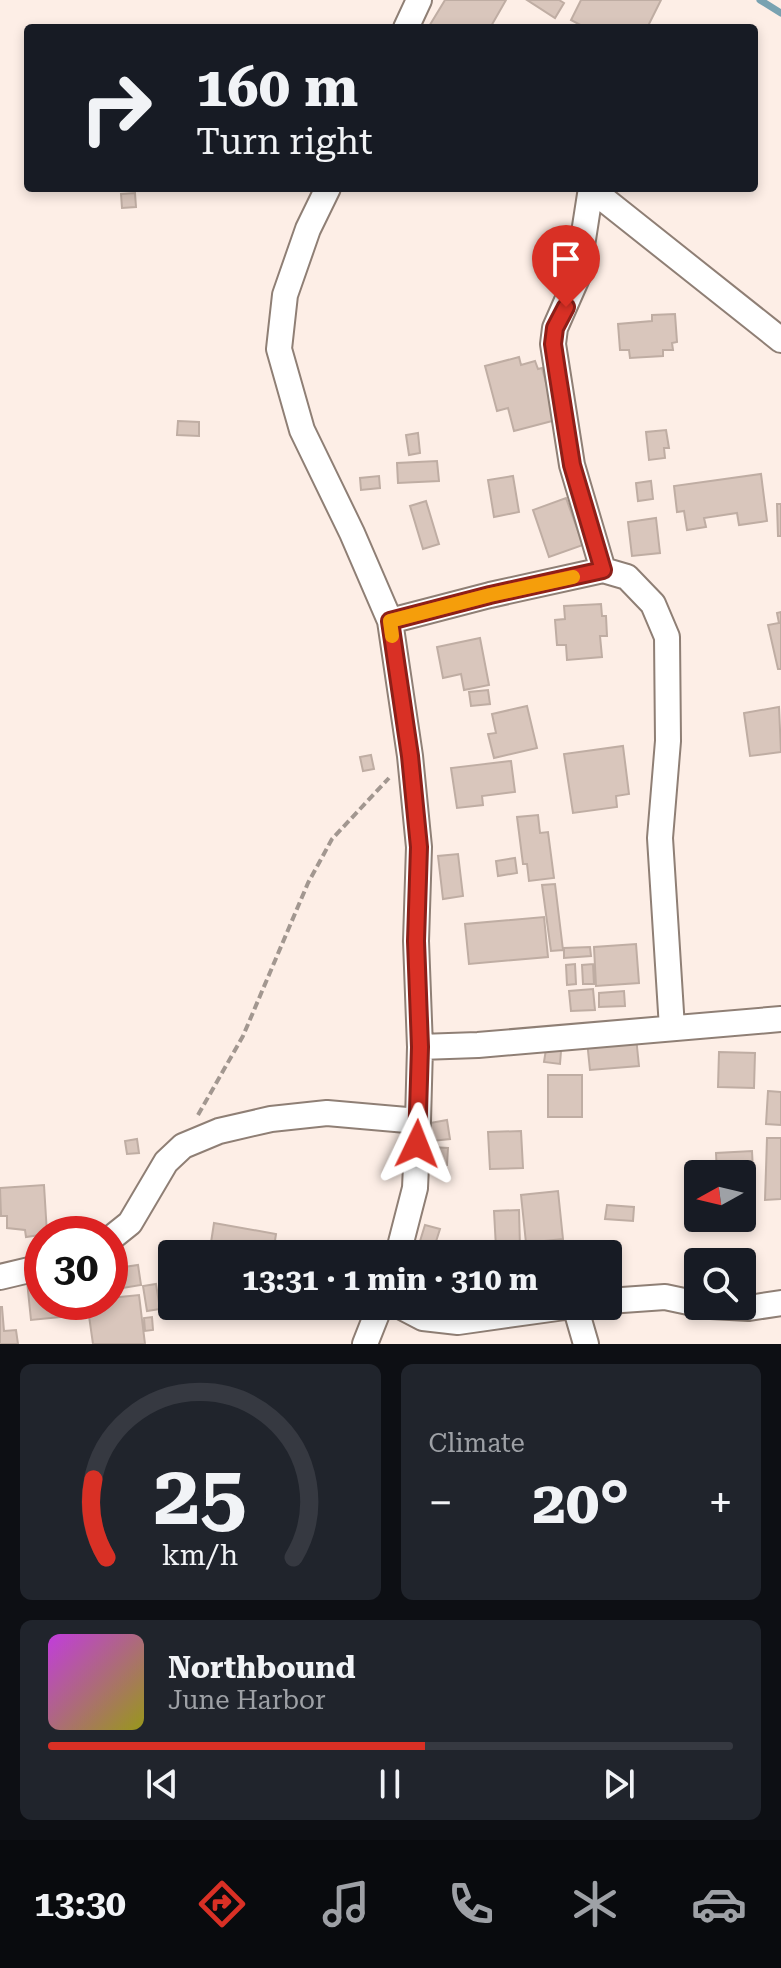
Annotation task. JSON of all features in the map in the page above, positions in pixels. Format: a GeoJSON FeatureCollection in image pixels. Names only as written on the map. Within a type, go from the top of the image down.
{"type":"FeatureCollection","features":[{"type":"Feature","properties":{"kind":"street"},"geometry":{"type":"LineString","coordinates":[[326,192],[308,229],[285,295],[279,349],[302,430],[390,621],[410,756],[419,847],[416,941],[420,1047],[415,1188],[402,1240]]}},
{"type":"Feature","properties":{"kind":"street"},"geometry":{"type":"LineString","coordinates":[[590,192],[577,278],[555,328],[553,344],[572,465],[603,570]]}},
{"type":"Feature","properties":{"kind":"street"},"geometry":{"type":"LineString","coordinates":[[596,192],[781,340]]}},
{"type":"Feature","properties":{"kind":"street"},"geometry":{"type":"LineString","coordinates":[[390,621],[603,570],[627,577],[653,604],[667,637],[668,741],[660,838],[672,1028]]}},
{"type":"Feature","properties":{"kind":"street"},"geometry":{"type":"LineString","coordinates":[[420,1047],[478,1045],[781,1019]]}},
{"type":"Feature","properties":{"kind":"street"},"geometry":{"type":"LineString","coordinates":[[128,1225],[166,1162],[183,1146],[219,1131],[271,1119],[327,1113],[418,1121]]}},
{"type":"Feature","properties":{"kind":"street"},"geometry":{"type":"LineString","coordinates":[[0,1277],[24,1271]]}},
{"type":"Feature","properties":{"kind":"street"},"geometry":{"type":"LineString","coordinates":[[622,1300],[665,1297],[684,1301]]}},
{"type":"Feature","properties":{"kind":"street"},"geometry":{"type":"LineString","coordinates":[[756,1307],[781,1303]]}},
{"type":"Feature","properties":{"kind":"street"},"geometry":{"type":"LineString","coordinates":[[365,1344],[374,1320]]}},
{"type":"Feature","properties":{"kind":"street"},"geometry":{"type":"LineString","coordinates":[[440,1320],[472,1320]]}},
{"type":"Feature","properties":{"kind":"street"},"geometry":{"type":"LineString","coordinates":[[578,1320],[586,1344]]}},
{"type":"Feature","properties":{"kind":"path"},"geometry":{"type":"LineString","coordinates":[[183,1146],[204,1102],[243,1036],[308,883],[332,839],[410,756]]}},
{"type":"Feature","properties":{"kind":"building"},"geometry":{"type":"Polygon","coordinates":[[[445,0],[506,0],[492,24],[430,24],[445,0]]]}},
{"type":"Feature","properties":{"kind":"building"},"geometry":{"type":"Polygon","coordinates":[[[527,0],[559,0],[564,3],[555,18],[527,0]]]}},
{"type":"Feature","properties":{"kind":"building"},"geometry":{"type":"Polygon","coordinates":[[[581,0],[661,0],[649,24],[578,24],[571,20],[581,0]]]}},
{"type":"Feature","properties":{"kind":"building"},"geometry":{"type":"Polygon","coordinates":[[[135,193],[136,207],[122,208],[121,194],[135,193]]]}},
{"type":"Feature","properties":{"kind":"building"},"geometry":{"type":"Polygon","coordinates":[[[675,314],[677,342],[672,343],[673,350],[663,350],[663,356],[630,358],[629,350],[620,350],[618,324],[652,321],[652,315],[675,314]]]}},
{"type":"Feature","properties":{"kind":"building"},"geometry":{"type":"Polygon","coordinates":[[[519,357],[521,365],[535,361],[538,369],[542,368],[556,420],[514,431],[508,408],[497,411],[485,366],[519,357]]]}},
{"type":"Feature","properties":{"kind":"building"},"geometry":{"type":"Polygon","coordinates":[[[178,421],[199,422],[199,436],[177,435],[178,421]]]}},
{"type":"Feature","properties":{"kind":"building"},"geometry":{"type":"Polygon","coordinates":[[[666,430],[669,448],[664,448],[665,458],[649,460],[646,432],[666,430]]]}},
{"type":"Feature","properties":{"kind":"building"},"geometry":{"type":"Polygon","coordinates":[[[418,433],[420,453],[409,455],[406,435],[418,433]]]}},
{"type":"Feature","properties":{"kind":"building"},"geometry":{"type":"Polygon","coordinates":[[[437,461],[439,481],[398,483],[397,463],[437,461]]]}},
{"type":"Feature","properties":{"kind":"building"},"geometry":{"type":"Polygon","coordinates":[[[761,474],[767,521],[739,525],[737,513],[704,518],[706,527],[687,530],[684,511],[677,512],[674,486],[761,474]]]}},
{"type":"Feature","properties":{"kind":"building"},"geometry":{"type":"Polygon","coordinates":[[[379,476],[380,488],[361,490],[360,478],[379,476]]]}},
{"type":"Feature","properties":{"kind":"building"},"geometry":{"type":"Polygon","coordinates":[[[513,476],[519,512],[494,517],[488,480],[513,476]]]}},
{"type":"Feature","properties":{"kind":"building"},"geometry":{"type":"Polygon","coordinates":[[[651,481],[653,499],[638,501],[636,483],[651,481]]]}},
{"type":"Feature","properties":{"kind":"building"},"geometry":{"type":"Polygon","coordinates":[[[566,498],[583,545],[549,557],[533,510],[566,498]]]}},
{"type":"Feature","properties":{"kind":"building"},"geometry":{"type":"Polygon","coordinates":[[[426,501],[439,544],[423,549],[410,506],[426,501]]]}},
{"type":"Feature","properties":{"kind":"building"},"geometry":{"type":"Polygon","coordinates":[[[777,504],[781,504],[781,536],[778,536],[777,504]]]}},
{"type":"Feature","properties":{"kind":"building"},"geometry":{"type":"Polygon","coordinates":[[[656,518],[660,553],[632,556],[628,522],[656,518]]]}},
{"type":"Feature","properties":{"kind":"building"},"geometry":{"type":"Polygon","coordinates":[[[601,604],[602,616],[606,616],[607,636],[600,636],[602,657],[567,660],[566,645],[557,645],[555,620],[565,619],[564,606],[601,604]]]}},
{"type":"Feature","properties":{"kind":"building"},"geometry":{"type":"Polygon","coordinates":[[[781,612],[781,669],[778,669],[768,625],[779,623],[777,613],[781,612]]]}},
{"type":"Feature","properties":{"kind":"building"},"geometry":{"type":"Polygon","coordinates":[[[480,638],[489,685],[464,690],[461,674],[443,678],[437,647],[480,638]]]}},
{"type":"Feature","properties":{"kind":"building"},"geometry":{"type":"Polygon","coordinates":[[[488,690],[490,704],[471,706],[469,692],[488,690]]]}},
{"type":"Feature","properties":{"kind":"building"},"geometry":{"type":"Polygon","coordinates":[[[527,706],[537,748],[494,758],[488,734],[496,733],[492,714],[527,706]]]}},
{"type":"Feature","properties":{"kind":"building"},"geometry":{"type":"Polygon","coordinates":[[[779,707],[781,752],[750,756],[744,713],[779,707]]]}},
{"type":"Feature","properties":{"kind":"building"},"geometry":{"type":"Polygon","coordinates":[[[623,746],[629,794],[616,796],[617,807],[573,813],[564,754],[623,746]]]}},
{"type":"Feature","properties":{"kind":"building"},"geometry":{"type":"Polygon","coordinates":[[[371,755],[374,769],[363,771],[360,757],[371,755]]]}},
{"type":"Feature","properties":{"kind":"building"},"geometry":{"type":"Polygon","coordinates":[[[511,761],[515,792],[482,796],[483,805],[457,808],[451,768],[511,761]]]}},
{"type":"Feature","properties":{"kind":"building"},"geometry":{"type":"Polygon","coordinates":[[[538,815],[540,833],[548,832],[554,878],[529,881],[527,864],[523,864],[517,817],[538,815]]]}},
{"type":"Feature","properties":{"kind":"building"},"geometry":{"type":"Polygon","coordinates":[[[458,854],[463,896],[443,899],[438,856],[458,854]]]}},
{"type":"Feature","properties":{"kind":"building"},"geometry":{"type":"Polygon","coordinates":[[[515,858],[517,873],[498,876],[496,861],[515,858]]]}},
{"type":"Feature","properties":{"kind":"building"},"geometry":{"type":"Polygon","coordinates":[[[555,884],[563,950],[551,951],[542,885],[555,884]]]}},
{"type":"Feature","properties":{"kind":"building"},"geometry":{"type":"Polygon","coordinates":[[[544,917],[548,957],[469,964],[465,924],[544,917]]]}},
{"type":"Feature","properties":{"kind":"building"},"geometry":{"type":"Polygon","coordinates":[[[636,944],[639,983],[596,986],[594,947],[636,944]]]}},
{"type":"Feature","properties":{"kind":"building"},"geometry":{"type":"Polygon","coordinates":[[[590,947],[591,956],[564,958],[564,948],[590,947]]]}},
{"type":"Feature","properties":{"kind":"building"},"geometry":{"type":"Polygon","coordinates":[[[575,964],[576,984],[567,985],[566,965],[575,964]]]}},
{"type":"Feature","properties":{"kind":"building"},"geometry":{"type":"Polygon","coordinates":[[[593,964],[594,984],[583,984],[582,965],[593,964]]]}},
{"type":"Feature","properties":{"kind":"building"},"geometry":{"type":"Polygon","coordinates":[[[593,989],[595,1010],[571,1011],[569,991],[593,989]]]}},
{"type":"Feature","properties":{"kind":"building"},"geometry":{"type":"Polygon","coordinates":[[[624,991],[625,1006],[599,1007],[599,993],[624,991]]]}},
{"type":"Feature","properties":{"kind":"building"},"geometry":{"type":"Polygon","coordinates":[[[636,1037],[639,1066],[590,1070],[587,1041],[636,1037]]]}},
{"type":"Feature","properties":{"kind":"building"},"geometry":{"type":"Polygon","coordinates":[[[546,1049],[561,1051],[560,1064],[544,1062],[546,1049]]]}},
{"type":"Feature","properties":{"kind":"building"},"geometry":{"type":"Polygon","coordinates":[[[719,1052],[755,1053],[754,1088],[718,1087],[719,1052]]]}},
{"type":"Feature","properties":{"kind":"building"},"geometry":{"type":"Polygon","coordinates":[[[548,1075],[582,1075],[582,1117],[548,1117],[548,1075]]]}},
{"type":"Feature","properties":{"kind":"building"},"geometry":{"type":"Polygon","coordinates":[[[768,1091],[781,1092],[781,1125],[766,1124],[768,1091]]]}},
{"type":"Feature","properties":{"kind":"building"},"geometry":{"type":"Polygon","coordinates":[[[447,1120],[450,1139],[432,1141],[430,1123],[447,1120]]]}},
{"type":"Feature","properties":{"kind":"building"},"geometry":{"type":"Polygon","coordinates":[[[521,1131],[523,1168],[490,1169],[488,1132],[521,1131]]]}},
{"type":"Feature","properties":{"kind":"building"},"geometry":{"type":"Polygon","coordinates":[[[767,1138],[781,1138],[781,1199],[765,1200],[767,1138]]]}},
{"type":"Feature","properties":{"kind":"building"},"geometry":{"type":"Polygon","coordinates":[[[137,1139],[139,1153],[127,1154],[125,1141],[137,1139]]]}},
{"type":"Feature","properties":{"kind":"building"},"geometry":{"type":"Polygon","coordinates":[[[430,1147],[448,1148],[447,1165],[429,1164],[430,1147]]]}},
{"type":"Feature","properties":{"kind":"building"},"geometry":{"type":"Polygon","coordinates":[[[752,1151],[752,1160],[716,1160],[716,1153],[752,1151]]]}},
{"type":"Feature","properties":{"kind":"building"},"geometry":{"type":"Polygon","coordinates":[[[44,1185],[46,1216],[24,1216],[24,1230],[7,1228],[7,1216],[1,1216],[0,1188],[44,1185]]]}},
{"type":"Feature","properties":{"kind":"building"},"geometry":{"type":"Polygon","coordinates":[[[558,1191],[563,1239],[526,1240],[521,1195],[558,1191]]]}},
{"type":"Feature","properties":{"kind":"building"},"geometry":{"type":"Polygon","coordinates":[[[607,1205],[634,1207],[633,1221],[605,1219],[607,1205]]]}},
{"type":"Feature","properties":{"kind":"building"},"geometry":{"type":"Polygon","coordinates":[[[519,1210],[520,1240],[496,1240],[494,1211],[519,1210]]]}},
{"type":"Feature","properties":{"kind":"building"},"geometry":{"type":"Polygon","coordinates":[[[214,1223],[276,1234],[275,1240],[211,1240],[214,1223]]]}},
{"type":"Feature","properties":{"kind":"building"},"geometry":{"type":"Polygon","coordinates":[[[425,1225],[440,1229],[436,1240],[420,1240],[425,1225]]]}},
{"type":"Feature","properties":{"kind":"building"},"geometry":{"type":"Polygon","coordinates":[[[138,1265],[141,1285],[128,1287],[128,1266],[138,1265]]]}},
{"type":"Feature","properties":{"kind":"building"},"geometry":{"type":"Polygon","coordinates":[[[156,1284],[158,1309],[147,1311],[143,1286],[156,1284]]]}},
{"type":"Feature","properties":{"kind":"building"},"geometry":{"type":"Polygon","coordinates":[[[139,1295],[145,1344],[93,1344],[90,1320],[128,1320],[128,1296],[139,1295]]]}},
{"type":"Feature","properties":{"kind":"building"},"geometry":{"type":"Polygon","coordinates":[[[0,1307],[4,1331],[16,1330],[18,1344],[0,1344],[0,1307]]]}},
{"type":"Feature","properties":{"kind":"building"},"geometry":{"type":"Polygon","coordinates":[[[152,1317],[153,1330],[145,1331],[144,1318],[152,1317]]]}},
{"type":"Feature","properties":{"kind":"waterway"},"geometry":{"type":"LineString","coordinates":[[760,0],[781,13]]}},
{"type":"Feature","properties":{"kind":"slow traffic"},"geometry":{"type":"LineString","coordinates":[[392,636],[390,621],[573,577]]}},
{"type":"Feature","properties":{"kind":"route"},"geometry":{"type":"LineString","coordinates":[[417,1144],[419,847],[410,756],[390,621],[603,570],[572,465],[553,344],[555,328],[566,307]]}}]}
